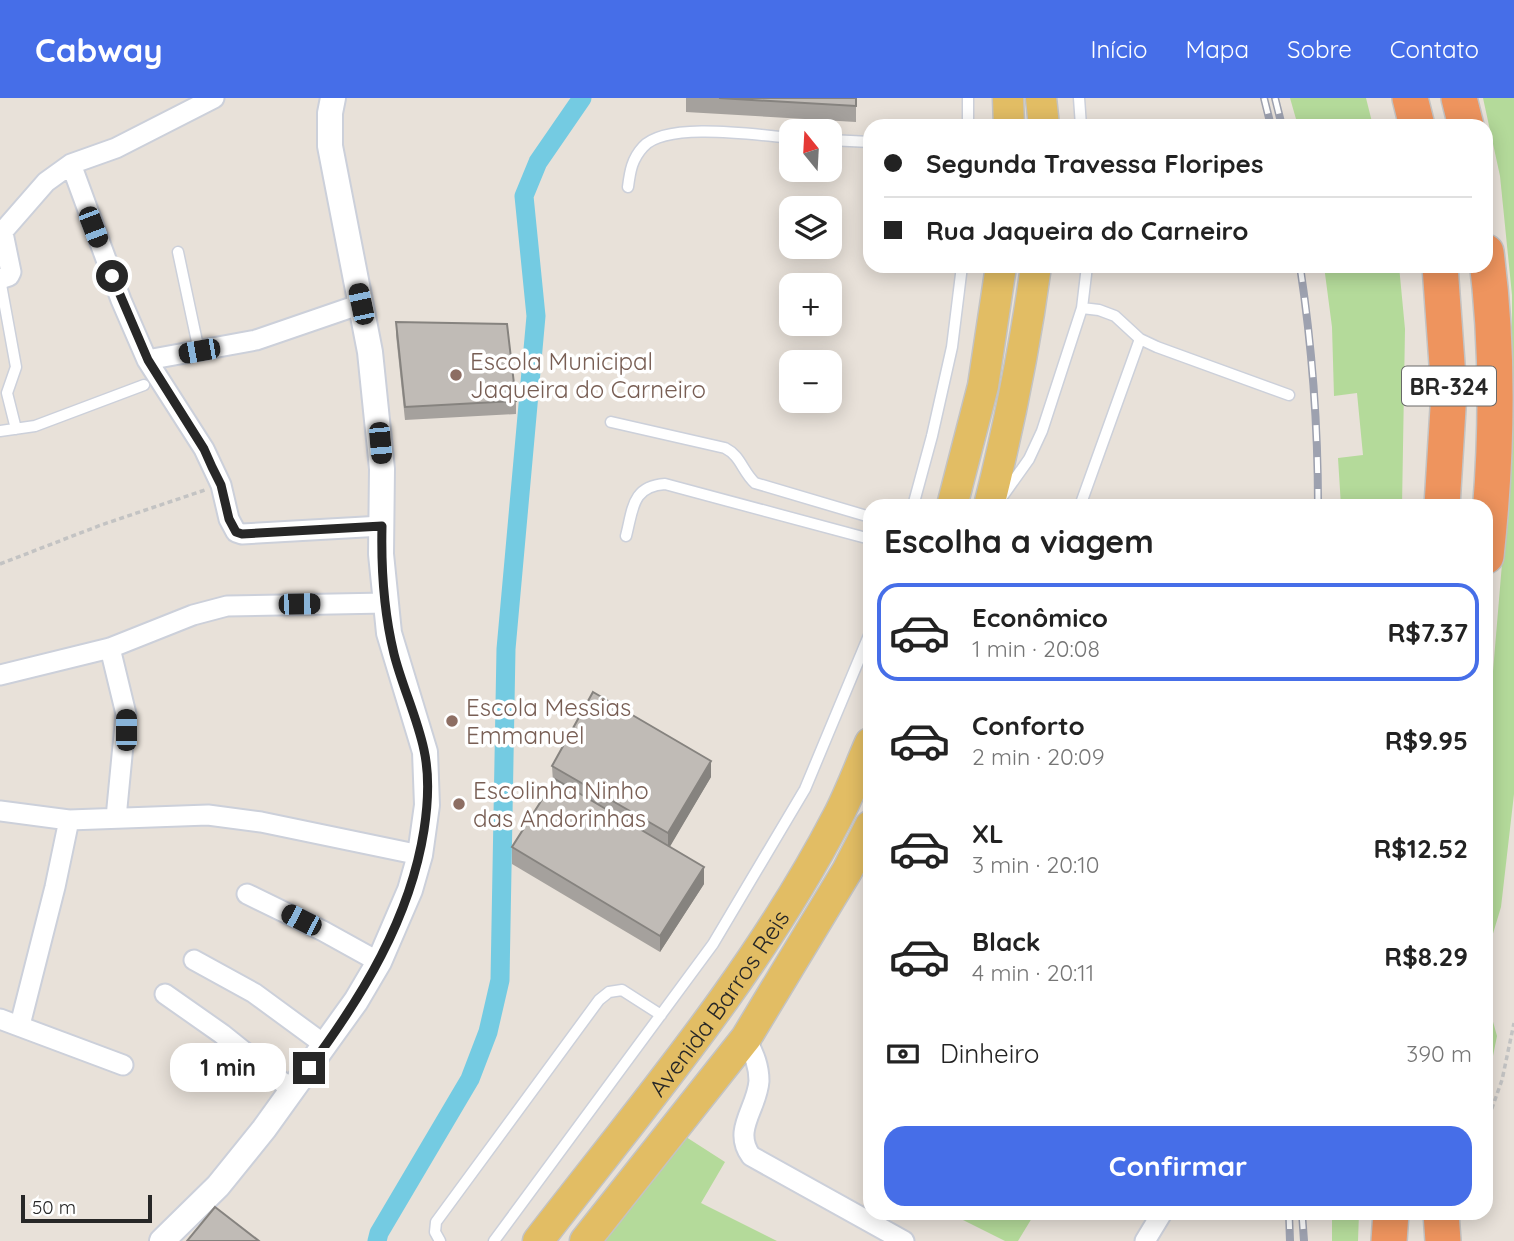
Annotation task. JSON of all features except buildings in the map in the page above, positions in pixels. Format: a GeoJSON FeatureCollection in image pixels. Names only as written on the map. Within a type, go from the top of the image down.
{"type":"FeatureCollection","features":[{"type":"Feature","properties":{"kind":"highway"},"geometry":{"type":"LineString","coordinates":[[1410,98],[1415,119]]}},
{"type":"Feature","properties":{"kind":"highway"},"geometry":{"type":"LineString","coordinates":[[1459,98],[1464,119]]}},
{"type":"Feature","properties":{"kind":"highway","name":"BR-324"},"geometry":{"type":"LineString","coordinates":[[1440,273],[1449,392],[1442,499]]}},
{"type":"Feature","properties":{"kind":"highway","name":"BR-324"},"geometry":{"type":"LineString","coordinates":[[1489,273],[1495,410],[1490,499]]}},
{"type":"Feature","properties":{"kind":"highway"},"geometry":{"type":"LineString","coordinates":[[1389,1241],[1390,1220]]}},
{"type":"Feature","properties":{"kind":"highway"},"geometry":{"type":"LineString","coordinates":[[1406,1220],[1408,1241]]}},
{"type":"Feature","properties":{"kind":"highway"},"geometry":{"type":"LineString","coordinates":[[1442,1220],[1443,1241]]}},
{"type":"Feature","properties":{"kind":"main road"},"geometry":{"type":"LineString","coordinates":[[1008,98],[1009,119]]}},
{"type":"Feature","properties":{"kind":"main road"},"geometry":{"type":"LineString","coordinates":[[1041,98],[1043,119]]}},
{"type":"Feature","properties":{"kind":"main road"},"geometry":{"type":"LineString","coordinates":[[954,499],[983,386],[1000,273]]}},
{"type":"Feature","properties":{"kind":"main road"},"geometry":{"type":"LineString","coordinates":[[991,499],[1013,409],[1028,331],[1035,273]]}},
{"type":"Feature","properties":{"kind":"main road","name":"Avenida Barros Reis"},"geometry":{"type":"LineString","coordinates":[[538,1241],[707,1023],[763,943],[838,815],[863,759]]}},
{"type":"Feature","properties":{"kind":"main road","name":"Avenida Barros Reis"},"geometry":{"type":"LineString","coordinates":[[585,1241],[746,1038],[847,871],[863,840]]}},
{"type":"Feature","properties":{"kind":"street"},"geometry":{"type":"LineString","coordinates":[[0,279],[12,272],[4,231],[46,182],[71,164],[116,148],[214,98]]}},
{"type":"Feature","properties":{"kind":"street"},"geometry":{"type":"LineString","coordinates":[[162,1241],[218,1186],[264,1129],[326,1045],[379,962],[410,890],[420,855],[428,805],[425,752],[394,656],[386,603],[381,554],[382,469],[370,352],[330,146],[330,99]]}},
{"type":"Feature","properties":{"kind":"street"},"geometry":{"type":"LineString","coordinates":[[71,164],[112,276],[148,360],[204,449],[221,485],[233,529],[242,534],[382,526]]}},
{"type":"Feature","properties":{"kind":"street"},"geometry":{"type":"LineString","coordinates":[[148,360],[256,340],[361,304]]}},
{"type":"Feature","properties":{"kind":"street"},"geometry":{"type":"LineString","coordinates":[[0,675],[110,648],[193,615],[227,606],[386,603]]}},
{"type":"Feature","properties":{"kind":"street"},"geometry":{"type":"LineString","coordinates":[[110,648],[126,714],[116,818]]}},
{"type":"Feature","properties":{"kind":"street"},"geometry":{"type":"LineString","coordinates":[[0,811],[69,820],[208,815],[261,822],[420,855]]}},
{"type":"Feature","properties":{"kind":"street"},"geometry":{"type":"LineString","coordinates":[[20,1025],[69,820]]}},
{"type":"Feature","properties":{"kind":"street"},"geometry":{"type":"LineString","coordinates":[[247,894],[379,962]]}},
{"type":"Feature","properties":{"kind":"street"},"geometry":{"type":"LineString","coordinates":[[194,960],[254,993],[326,1045]]}},
{"type":"Feature","properties":{"kind":"street"},"geometry":{"type":"LineString","coordinates":[[165,994],[222,1034],[292,1090]]}},
{"type":"Feature","properties":{"kind":"street"},"geometry":{"type":"LineString","coordinates":[[0,1019],[122,1065]]}},
{"type":"Feature","properties":{"kind":"street"},"geometry":{"type":"LineString","coordinates":[[746,1038],[756,1057],[759,1084],[743,1134],[751,1156],[863,1218]]}},
{"type":"Feature","properties":{"kind":"street"},"geometry":{"type":"LineString","coordinates":[[866,1220],[904,1241]]}},
{"type":"Feature","properties":{"kind":"street"},"geometry":{"type":"LineString","coordinates":[[1145,1241],[1158,1220]]}},
{"type":"Feature","properties":{"kind":"lane"},"geometry":{"type":"LineString","coordinates":[[968,98],[968,119]]}},
{"type":"Feature","properties":{"kind":"lane"},"geometry":{"type":"LineString","coordinates":[[1079,98],[1080,119]]}},
{"type":"Feature","properties":{"kind":"lane"},"geometry":{"type":"LineString","coordinates":[[628,187],[632,162],[638,153],[644,145],[663,135],[686,131],[779,137]]}},
{"type":"Feature","properties":{"kind":"lane"},"geometry":{"type":"LineString","coordinates":[[842,141],[863,142]]}},
{"type":"Feature","properties":{"kind":"lane"},"geometry":{"type":"LineString","coordinates":[[178,252],[199,351]]}},
{"type":"Feature","properties":{"kind":"lane"},"geometry":{"type":"LineString","coordinates":[[915,499],[952,347],[961,273]]}},
{"type":"Feature","properties":{"kind":"lane"},"geometry":{"type":"LineString","coordinates":[[1000,499],[1029,459],[1042,431],[1082,308],[1086,273]]}},
{"type":"Feature","properties":{"kind":"lane"},"geometry":{"type":"LineString","coordinates":[[0,279],[16,367],[7,393],[16,429]]}},
{"type":"Feature","properties":{"kind":"lane"},"geometry":{"type":"LineString","coordinates":[[1082,308],[1115,316],[1140,339],[1289,395]]}},
{"type":"Feature","properties":{"kind":"lane"},"geometry":{"type":"LineString","coordinates":[[1083,499],[1140,339]]}},
{"type":"Feature","properties":{"kind":"lane"},"geometry":{"type":"LineString","coordinates":[[0,431],[35,426],[144,385]]}},
{"type":"Feature","properties":{"kind":"lane"},"geometry":{"type":"LineString","coordinates":[[611,422],[725,448],[739,458],[746,475],[755,483],[863,515]]}},
{"type":"Feature","properties":{"kind":"lane"},"geometry":{"type":"LineString","coordinates":[[626,536],[635,499],[653,484],[665,484],[863,537]]}},
{"type":"Feature","properties":{"kind":"lane"},"geometry":{"type":"LineString","coordinates":[[494,1241],[713,944],[805,789],[863,649]]}},
{"type":"Feature","properties":{"kind":"lane"},"geometry":{"type":"LineString","coordinates":[[440,1241],[435,1232],[436,1222],[599,1000],[609,992],[622,990],[661,1015]]}},
{"type":"Feature","properties":{"kind":"path"},"geometry":{"type":"LineString","coordinates":[[0,564],[101,525],[221,485]]}},
{"type":"Feature","properties":{"kind":"path"},"geometry":{"type":"LineString","coordinates":[[1493,1105],[1502,1080],[1514,1023]]}},
{"type":"Feature","properties":{"kind":"green space"},"geometry":{"type":"Polygon","coordinates":[[[1290,98],[1366,98],[1371,119],[1296,119],[1290,98]]]}},
{"type":"Feature","properties":{"kind":"green space"},"geometry":{"type":"Polygon","coordinates":[[[1483,98],[1514,98],[1514,794],[1501,907],[1493,934],[1493,671],[1512,444],[1512,295],[1500,176],[1493,144],[1493,119],[1488,119],[1483,98]]]}},
{"type":"Feature","properties":{"kind":"green space"},"geometry":{"type":"Polygon","coordinates":[[[1325,273],[1400,273],[1405,329],[1402,499],[1341,499],[1338,458],[1363,455],[1357,393],[1334,396],[1332,327],[1325,273]]]}},
{"type":"Feature","properties":{"kind":"green space"},"geometry":{"type":"Polygon","coordinates":[[[1493,1022],[1497,1036],[1493,1056],[1493,1022]]]}},
{"type":"Feature","properties":{"kind":"green space"},"geometry":{"type":"Polygon","coordinates":[[[683,1135],[725,1162],[701,1203],[777,1241],[598,1241],[683,1135]]]}},
{"type":"Feature","properties":{"kind":"green space"},"geometry":{"type":"Polygon","coordinates":[[[963,1220],[1031,1220],[1018,1241],[1005,1241],[963,1220]]]}},
{"type":"Feature","properties":{"kind":"green space"},"geometry":{"type":"Polygon","coordinates":[[[1332,1220],[1359,1220],[1358,1241],[1332,1241],[1332,1220]]]}},
{"type":"Feature","properties":{"kind":"waterway"},"geometry":{"type":"LineString","coordinates":[[377,1241],[379,1233],[470,1079],[488,1032],[500,980],[506,649],[536,316],[524,196],[538,162],[582,98]]}},
{"type":"Feature","properties":{"kind":"railway"},"geometry":{"type":"LineString","coordinates":[[1264,98],[1269,119]]}},
{"type":"Feature","properties":{"kind":"railway"},"geometry":{"type":"LineString","coordinates":[[1275,98],[1280,119]]}},
{"type":"Feature","properties":{"kind":"railway"},"geometry":{"type":"LineString","coordinates":[[1301,273],[1314,386],[1318,499]]}},
{"type":"Feature","properties":{"kind":"railway"},"geometry":{"type":"LineString","coordinates":[[1289,1220],[1290,1241]]}},
{"type":"Feature","properties":{"kind":"railway"},"geometry":{"type":"LineString","coordinates":[[1302,1220],[1304,1241]]}},
{"type":"Feature","properties":{"kind":"place","name":"Escola Municipal Jaqueira do Carneiro"},"geometry":{"type":"Point","coordinates":[456,375]}},
{"type":"Feature","properties":{"kind":"place","name":"Escola Messias Emmanuel"},"geometry":{"type":"Point","coordinates":[452,721]}},
{"type":"Feature","properties":{"kind":"place","name":"Escolinha Ninho das Andorinhas"},"geometry":{"type":"Point","coordinates":[459,804]}},
{"type":"Feature","properties":{"kind":"route"},"geometry":{"type":"LineString","coordinates":[[112,276],[148,360],[204,449],[221,485],[229,519],[236,532],[242,534],[382,526],[381,554],[389,633],[425,752],[428,805],[420,855],[410,890],[379,962],[356,1001],[309,1068]]}}]}
